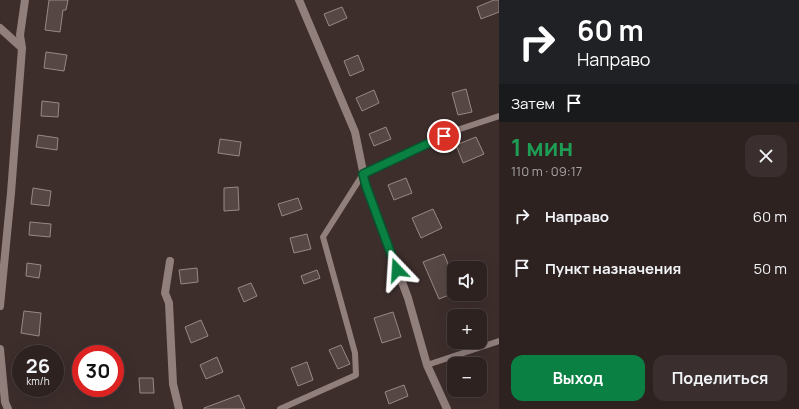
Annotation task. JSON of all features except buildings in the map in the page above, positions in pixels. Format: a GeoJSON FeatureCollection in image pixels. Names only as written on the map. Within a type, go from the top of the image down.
{"type":"FeatureCollection","features":[{"type":"Feature","properties":{"kind":"street"},"geometry":{"type":"LineString","coordinates":[[0,306],[11,193],[22,48],[20,35],[25,0]]}},
{"type":"Feature","properties":{"kind":"street"},"geometry":{"type":"LineString","coordinates":[[299,0],[354,132],[366,186],[408,298],[427,365],[447,409]]}},
{"type":"Feature","properties":{"kind":"street"},"geometry":{"type":"LineString","coordinates":[[0,28],[22,48]]}},
{"type":"Feature","properties":{"kind":"street"},"geometry":{"type":"LineString","coordinates":[[170,261],[165,293],[169,303],[173,384],[179,409]]}},
{"type":"Feature","properties":{"kind":"street"},"geometry":{"type":"LineString","coordinates":[[0,349],[5,402],[8,409]]}},
{"type":"Feature","properties":{"kind":"lane"},"geometry":{"type":"LineString","coordinates":[[280,409],[356,375],[355,353],[323,237],[363,174],[457,130],[499,116]]}},
{"type":"Feature","properties":{"kind":"lane"},"geometry":{"type":"LineString","coordinates":[[427,365],[499,341]]}},
{"type":"Feature","properties":{"kind":"route"},"geometry":{"type":"LineString","coordinates":[[397,270],[363,174],[444,136]]}}]}
